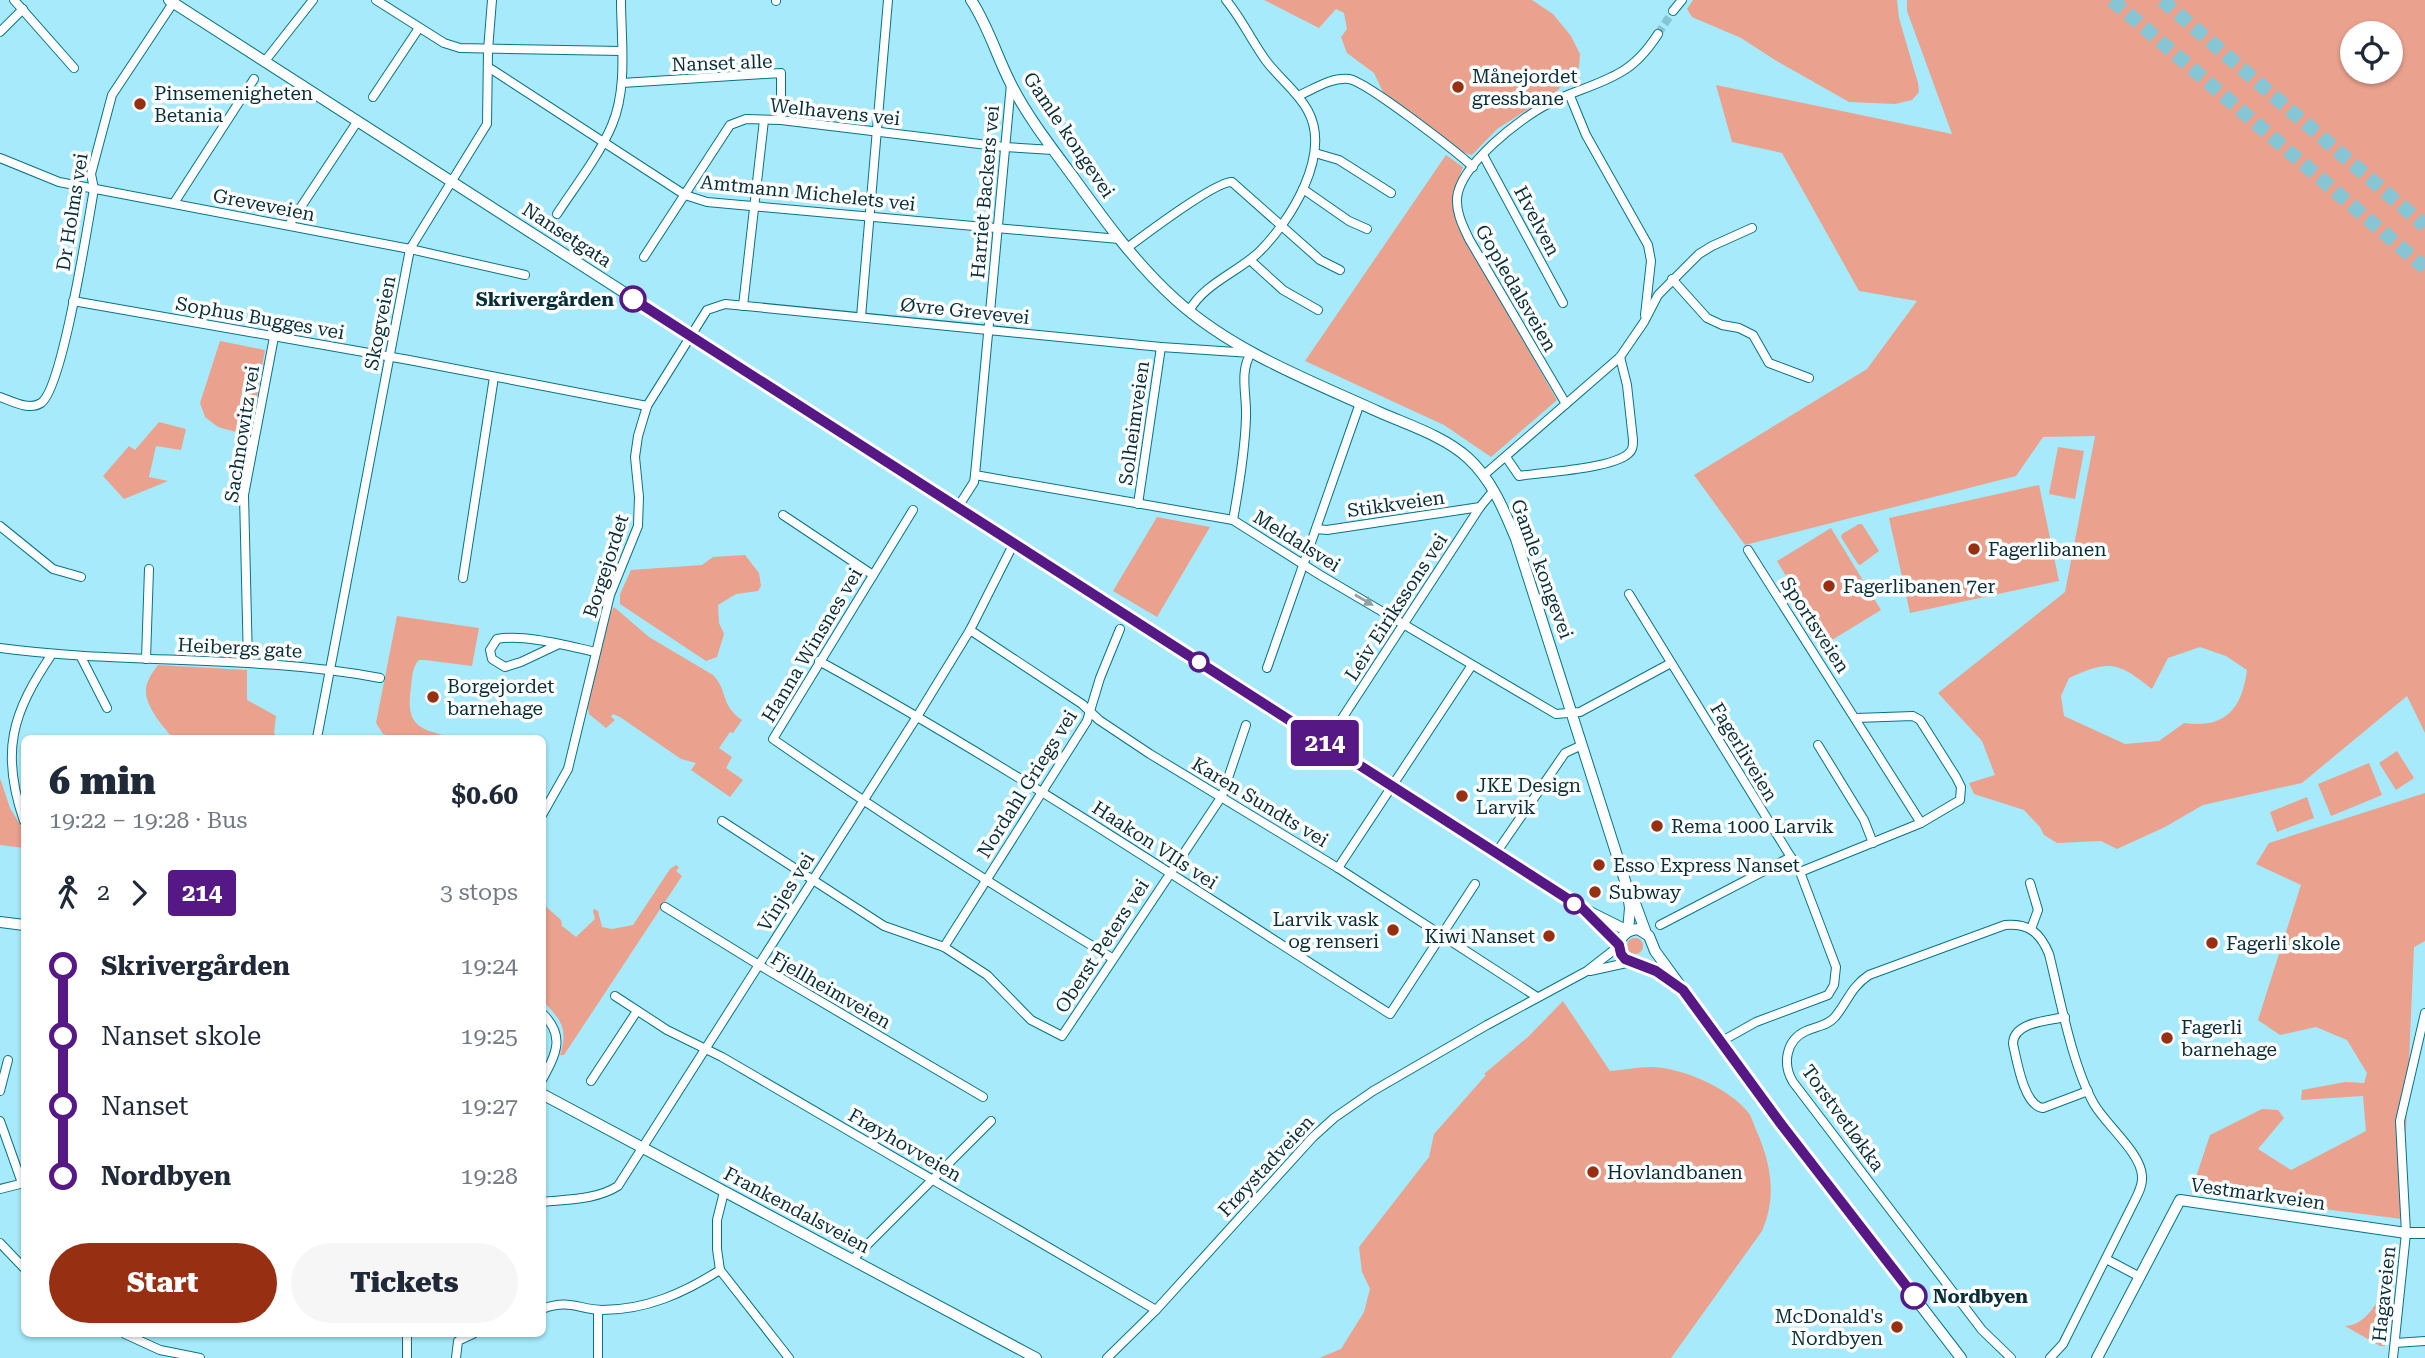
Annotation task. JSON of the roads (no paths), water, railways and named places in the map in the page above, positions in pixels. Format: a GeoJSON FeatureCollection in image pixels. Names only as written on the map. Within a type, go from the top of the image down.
{"type":"FeatureCollection","features":[{"type":"Feature","properties":{"kind":"main road","name":"Gamle kongevei"},"geometry":{"type":"LineString","coordinates":[[971,0],[984,20],[1011,84],[1026,111],[1123,244],[1167,292],[1189,311],[1251,353],[1450,445],[1467,457],[1484,475],[1494,490],[1516,539],[1627,887],[1630,908],[1628,931]]}},
{"type":"Feature","properties":{"kind":"main road","name":"Nansetgata"},"geometry":{"type":"LineString","coordinates":[[172,1],[1582,908],[1628,931]]}},
{"type":"Feature","properties":{"kind":"main road","name":"Gamle kongevei"},"geometry":{"type":"LineString","coordinates":[[1627,887],[1649,939]]}},
{"type":"Feature","properties":{"kind":"main road","name":"Nansetgata"},"geometry":{"type":"LineString","coordinates":[[1582,908],[1619,945]]}},
{"type":"Feature","properties":{"kind":"main road"},"geometry":{"type":"LineString","coordinates":[[0,922],[21,925]]}},
{"type":"Feature","properties":{"kind":"main road"},"geometry":{"type":"LineString","coordinates":[[1683,990],[1656,971],[1621,954],[1619,945],[1623,934],[1638,929],[1649,939],[1781,1124],[1961,1358]]}},
{"type":"Feature","properties":{"kind":"main road"},"geometry":{"type":"LineString","coordinates":[[1634,962],[1649,955],[1649,939]]}},
{"type":"Feature","properties":{"kind":"main road","name":"Frankendalsveien"},"geometry":{"type":"LineString","coordinates":[[546,1096],[1036,1358]]}},
{"type":"Feature","properties":{"kind":"main road","name":"Vestmarkveien"},"geometry":{"type":"LineString","coordinates":[[2097,1358],[2180,1200],[2406,1233],[2425,1233]]}},
{"type":"Feature","properties":{"kind":"street"},"geometry":{"type":"LineString","coordinates":[[14,0],[74,68]]}},
{"type":"Feature","properties":{"kind":"street"},"geometry":{"type":"LineString","coordinates":[[265,61],[313,0]]}},
{"type":"Feature","properties":{"kind":"street"},"geometry":{"type":"LineString","coordinates":[[376,0],[452,46],[488,50],[621,51]]}},
{"type":"Feature","properties":{"kind":"street","name":"Skogveien"},"geometry":{"type":"LineString","coordinates":[[318,735],[410,249],[486,124],[492,0]]}},
{"type":"Feature","properties":{"kind":"street"},"geometry":{"type":"LineString","coordinates":[[557,214],[604,142],[615,117],[622,83],[621,0]]}},
{"type":"Feature","properties":{"kind":"street"},"geometry":{"type":"LineString","coordinates":[[861,317],[888,0]]}},
{"type":"Feature","properties":{"kind":"street"},"geometry":{"type":"LineString","coordinates":[[1189,311],[1207,289],[1250,260],[1279,226],[1303,188],[1315,153],[1316,132],[1308,111],[1261,54],[1226,0]]}},
{"type":"Feature","properties":{"kind":"street"},"geometry":{"type":"LineString","coordinates":[[1673,11],[1682,0]]}},
{"type":"Feature","properties":{"kind":"street","name":"Dr Holms vei"},"geometry":{"type":"LineString","coordinates":[[0,397],[25,406],[42,402],[51,388],[73,301],[94,189],[91,174],[112,95],[172,1]]}},
{"type":"Feature","properties":{"kind":"street"},"geometry":{"type":"LineString","coordinates":[[0,32],[23,9]]}},
{"type":"Feature","properties":{"kind":"street"},"geometry":{"type":"LineString","coordinates":[[373,97],[419,28]]}},
{"type":"Feature","properties":{"kind":"street","name":"Gopledalsveien"},"geometry":{"type":"LineString","coordinates":[[1566,404],[1463,226],[1457,196],[1463,180],[1483,155],[1523,118],[1550,103],[1622,72],[1641,56],[1658,34]]}},
{"type":"Feature","properties":{"kind":"street","name":"Amtmann Michelets vei"},"geometry":{"type":"LineString","coordinates":[[488,67],[685,195],[707,202],[998,228],[1123,244]]}},
{"type":"Feature","properties":{"kind":"street","name":"Nanset alle"},"geometry":{"type":"LineString","coordinates":[[622,83],[780,73],[781,120]]}},
{"type":"Feature","properties":{"kind":"street"},"geometry":{"type":"LineString","coordinates":[[174,203],[254,79]]}},
{"type":"Feature","properties":{"kind":"street"},"geometry":{"type":"LineString","coordinates":[[1298,96],[1339,80],[1359,82],[1473,167]]}},
{"type":"Feature","properties":{"kind":"street","name":"Harriet Backers vei"},"geometry":{"type":"LineString","coordinates":[[958,507],[974,482],[975,475],[1011,84]]}},
{"type":"Feature","properties":{"kind":"street"},"geometry":{"type":"LineString","coordinates":[[1570,96],[1586,135],[1644,235],[1650,253],[1651,270],[1644,322]]}},
{"type":"Feature","properties":{"kind":"street","name":"Welhavens vei"},"geometry":{"type":"LineString","coordinates":[[644,257],[730,125],[746,119],[781,120],[1004,147],[1053,150]]}},
{"type":"Feature","properties":{"kind":"street"},"geometry":{"type":"LineString","coordinates":[[743,306],[764,120]]}},
{"type":"Feature","properties":{"kind":"street"},"geometry":{"type":"LineString","coordinates":[[289,225],[357,122]]}},
{"type":"Feature","properties":{"kind":"street"},"geometry":{"type":"LineString","coordinates":[[1315,153],[1339,160],[1391,193]]}},
{"type":"Feature","properties":{"kind":"street","name":"Hvelven"},"geometry":{"type":"LineString","coordinates":[[1483,155],[1563,303]]}},
{"type":"Feature","properties":{"kind":"street","name":"Greveveien"},"geometry":{"type":"LineString","coordinates":[[0,158],[59,182],[410,249],[525,275]]}},
{"type":"Feature","properties":{"kind":"street"},"geometry":{"type":"LineString","coordinates":[[1123,244],[1226,182],[1232,182],[1320,260],[1340,270]]}},
{"type":"Feature","properties":{"kind":"street"},"geometry":{"type":"LineString","coordinates":[[1303,188],[1349,220],[1367,229]]}},
{"type":"Feature","properties":{"kind":"street"},"geometry":{"type":"LineString","coordinates":[[1484,475],[1620,357],[1644,322],[1658,295],[1672,279],[1712,246],[1752,228]]}},
{"type":"Feature","properties":{"kind":"street"},"geometry":{"type":"LineString","coordinates":[[1250,260],[1283,290],[1318,310]]}},
{"type":"Feature","properties":{"kind":"street"},"geometry":{"type":"LineString","coordinates":[[1672,279],[1707,318],[1753,335],[1769,363],[1809,378]]}},
{"type":"Feature","properties":{"kind":"street","name":"Sophus Bugges vei"},"geometry":{"type":"LineString","coordinates":[[73,301],[647,406]]}},
{"type":"Feature","properties":{"kind":"street","name":"Øvre Grevevei"},"geometry":{"type":"LineString","coordinates":[[690,335],[707,310],[725,304],[1251,353]]}},
{"type":"Feature","properties":{"kind":"street","name":"Borgejordet"},"geometry":{"type":"LineString","coordinates":[[546,808],[568,769],[610,595],[638,526],[639,497],[635,457],[647,406],[690,335]]}},
{"type":"Feature","properties":{"kind":"street","name":"Sachnowitz vei"},"geometry":{"type":"LineString","coordinates":[[248,663],[244,495],[274,337]]}},
{"type":"Feature","properties":{"kind":"street","name":"Solheimveien"},"geometry":{"type":"LineString","coordinates":[[1138,504],[1161,346]]}},
{"type":"Feature","properties":{"kind":"street"},"geometry":{"type":"LineString","coordinates":[[1233,520],[1246,417],[1244,372],[1251,353]]}},
{"type":"Feature","properties":{"kind":"street"},"geometry":{"type":"LineString","coordinates":[[1506,457],[1519,476],[1608,463],[1630,453],[1633,440],[1627,385],[1620,357]]}},
{"type":"Feature","properties":{"kind":"street"},"geometry":{"type":"LineString","coordinates":[[463,578],[494,377]]}},
{"type":"Feature","properties":{"kind":"street"},"geometry":{"type":"LineString","coordinates":[[1267,668],[1360,403]]}},
{"type":"Feature","properties":{"kind":"street","name":"Meldalsvei"},"geometry":{"type":"LineString","coordinates":[[975,475],[1233,520],[1556,714],[1572,714]]}},
{"type":"Feature","properties":{"kind":"street","name":"Leiv Eirikssons vei"},"geometry":{"type":"LineString","coordinates":[[1326,743],[1480,507],[1494,490]]}},
{"type":"Feature","properties":{"kind":"street","name":"Stikkveien"},"geometry":{"type":"LineString","coordinates":[[1316,529],[1327,530],[1480,507]]}},
{"type":"Feature","properties":{"kind":"street","name":"Hanna Winsnes vei"},"geometry":{"type":"LineString","coordinates":[[862,801],[773,738],[913,510]]}},
{"type":"Feature","properties":{"kind":"street"},"geometry":{"type":"LineString","coordinates":[[783,515],[873,575]]}},
{"type":"Feature","properties":{"kind":"street"},"geometry":{"type":"LineString","coordinates":[[0,526],[53,569],[81,576]]}},
{"type":"Feature","properties":{"kind":"street","name":"Vinjes vei"},"geometry":{"type":"LineString","coordinates":[[546,1202],[606,1194],[618,1186],[918,715],[970,630],[1014,543]]}},
{"type":"Feature","properties":{"kind":"street","name":"Sportsveien"},"geometry":{"type":"LineString","coordinates":[[1748,550],[1921,823]]}},
{"type":"Feature","properties":{"kind":"street"},"geometry":{"type":"LineString","coordinates":[[146,659],[149,569]]}},
{"type":"Feature","properties":{"kind":"street","name":"Fagerliveien"},"geometry":{"type":"LineString","coordinates":[[1629,594],[1800,872],[1836,967],[1834,985],[1828,995],[1756,1022],[1721,1041]]}},
{"type":"Feature","properties":{"kind":"street","name":"Nordahl Griegs vei"},"geometry":{"type":"LineString","coordinates":[[944,947],[1090,712],[1100,678],[1120,629]]}},
{"type":"Feature","properties":{"kind":"street","name":"Karen Sundts vei"},"geometry":{"type":"LineString","coordinates":[[970,630],[1082,704],[1099,720],[1160,760],[1338,868],[1537,997]]}},
{"type":"Feature","properties":{"kind":"street"},"geometry":{"type":"LineString","coordinates":[[557,645],[505,667],[492,660],[489,650],[497,639],[509,637],[557,645],[596,652]]}},
{"type":"Feature","properties":{"kind":"street","name":"Heibergs gate"},"geometry":{"type":"LineString","coordinates":[[0,648],[81,657],[331,668]]}},
{"type":"Feature","properties":{"kind":"street"},"geometry":{"type":"LineString","coordinates":[[21,815],[4,778],[3,748],[6,732],[20,702],[52,654]]}},
{"type":"Feature","properties":{"kind":"street"},"geometry":{"type":"LineString","coordinates":[[81,657],[107,708]]}},
{"type":"Feature","properties":{"kind":"street","name":"Haakon VIIs vei"},"geometry":{"type":"LineString","coordinates":[[819,661],[918,715],[1043,791],[1390,1014],[1442,936]]}},
{"type":"Feature","properties":{"kind":"street"},"geometry":{"type":"LineString","coordinates":[[1572,714],[1671,663]]}},
{"type":"Feature","properties":{"kind":"street"},"geometry":{"type":"LineString","coordinates":[[1338,868],[1472,665]]}},
{"type":"Feature","properties":{"kind":"street"},"geometry":{"type":"LineString","coordinates":[[331,668],[380,678]]}},
{"type":"Feature","properties":{"kind":"street"},"geometry":{"type":"LineString","coordinates":[[1800,872],[1921,823],[1960,800],[1961,787],[1956,777],[1920,720],[1913,716],[1856,718]]}},
{"type":"Feature","properties":{"kind":"street","name":"Oberst Peters vei"},"geometry":{"type":"LineString","coordinates":[[944,947],[986,975],[1031,1020],[1062,1036],[1222,796],[1246,725]]}},
{"type":"Feature","properties":{"kind":"street"},"geometry":{"type":"LineString","coordinates":[[1496,853],[1565,752],[1582,745]]}},
{"type":"Feature","properties":{"kind":"street"},"geometry":{"type":"LineString","coordinates":[[1818,745],[1864,820],[1873,843]]}},
{"type":"Feature","properties":{"kind":"street"},"geometry":{"type":"LineString","coordinates":[[862,801],[1112,958]]}},
{"type":"Feature","properties":{"kind":"street"},"geometry":{"type":"LineString","coordinates":[[722,821],[884,926],[944,947]]}},
{"type":"Feature","properties":{"kind":"street"},"geometry":{"type":"LineString","coordinates":[[1660,925],[1791,857]]}},
{"type":"Feature","properties":{"kind":"street"},"geometry":{"type":"LineString","coordinates":[[2030,883],[2038,910],[2031,929],[2042,939],[2048,952],[2088,1091],[2105,1120],[2140,1166],[2142,1178],[2134,1202],[2063,1344],[2050,1358]]}},
{"type":"Feature","properties":{"kind":"street"},"geometry":{"type":"LineString","coordinates":[[1442,936],[1475,884]]}},
{"type":"Feature","properties":{"kind":"street","name":"Fjellheimveien"},"geometry":{"type":"LineString","coordinates":[[665,907],[983,1097]]}},
{"type":"Feature","properties":{"kind":"street","name":"Torstvetløkka"},"geometry":{"type":"LineString","coordinates":[[2011,1358],[1982,1330],[1793,1082],[1786,1060],[1794,1040],[1805,1031],[1822,1026],[1835,1018],[1852,989],[1869,975],[2004,925],[2016,924],[2031,929]]}},
{"type":"Feature","properties":{"kind":"street","name":"Frøystadveien"},"geometry":{"type":"LineString","coordinates":[[1107,1358],[1156,1310],[1313,1137],[1334,1118],[1373,1091],[1587,971],[1619,945]]}},
{"type":"Feature","properties":{"kind":"street","name":"Frøystadveien"},"geometry":{"type":"LineString","coordinates":[[1587,971],[1634,962]]}},
{"type":"Feature","properties":{"kind":"street","name":"Frøyhovveien"},"geometry":{"type":"LineString","coordinates":[[615,996],[667,1030],[706,1049],[1156,1310]]}},
{"type":"Feature","properties":{"kind":"street"},"geometry":{"type":"LineString","coordinates":[[591,1081],[637,1011]]}},
{"type":"Feature","properties":{"kind":"street","name":"Hagaveien"},"geometry":{"type":"LineString","coordinates":[[2393,1358],[2406,1233],[2400,1121],[2425,1013]]}},
{"type":"Feature","properties":{"kind":"street"},"geometry":{"type":"LineString","coordinates":[[546,1017],[557,1035],[557,1049],[546,1072]]}},
{"type":"Feature","properties":{"kind":"street"},"geometry":{"type":"LineString","coordinates":[[2065,1017],[2020,1028],[2013,1035],[2012,1044],[2029,1100],[2037,1107],[2043,1108],[2088,1091]]}},
{"type":"Feature","properties":{"kind":"street"},"geometry":{"type":"LineString","coordinates":[[0,1091],[8,1060]]}},
{"type":"Feature","properties":{"kind":"street"},"geometry":{"type":"LineString","coordinates":[[0,1121],[21,1178]]}},
{"type":"Feature","properties":{"kind":"street"},"geometry":{"type":"LineString","coordinates":[[853,1259],[991,1121]]}},
{"type":"Feature","properties":{"kind":"street"},"geometry":{"type":"LineString","coordinates":[[0,1189],[21,1184]]}},
{"type":"Feature","properties":{"kind":"street"},"geometry":{"type":"LineString","coordinates":[[724,1192],[717,1220],[720,1270],[789,1358]]}},
{"type":"Feature","properties":{"kind":"street"},"geometry":{"type":"LineString","coordinates":[[0,1243],[4,1255],[21,1266]]}},
{"type":"Feature","properties":{"kind":"street"},"geometry":{"type":"LineString","coordinates":[[2106,1259],[2140,1277]]}},
{"type":"Feature","properties":{"kind":"street"},"geometry":{"type":"LineString","coordinates":[[546,1308],[574,1304],[598,1310],[652,1302],[675,1296],[720,1270]]}},
{"type":"Feature","properties":{"kind":"street"},"geometry":{"type":"LineString","coordinates":[[598,1310],[598,1358]]}},
{"type":"Feature","properties":{"kind":"street"},"geometry":{"type":"LineString","coordinates":[[130,1337],[159,1354],[200,1358]]}},
{"type":"Feature","properties":{"kind":"street"},"geometry":{"type":"LineString","coordinates":[[407,1337],[407,1358]]}},
{"type":"Feature","properties":{"kind":"street"},"geometry":{"type":"LineString","coordinates":[[456,1358],[458,1341],[467,1337]]}},
{"type":"Feature","properties":{"kind":"street"},"geometry":{"type":"LineString","coordinates":[[2395,1343],[2425,1341]]}},
{"type":"Feature","properties":{"kind":"tunnel"},"geometry":{"type":"LineString","coordinates":[[2112,0],[2425,268]]}},
{"type":"Feature","properties":{"kind":"tunnel"},"geometry":{"type":"LineString","coordinates":[[2162,0],[2425,226]]}},
{"type":"Feature","properties":{"kind":"tunnel"},"geometry":{"type":"LineString","coordinates":[[1658,34],[1673,11]]}},
{"type":"Feature","properties":{"kind":"place","name":"Månejordet gressbane"},"geometry":{"type":"Point","coordinates":[1458,87]}},
{"type":"Feature","properties":{"kind":"place","name":"Pinsemenigheten Betania"},"geometry":{"type":"Point","coordinates":[140,104]}},
{"type":"Feature","properties":{"kind":"place","name":"Skrivergården"},"geometry":{"type":"Point","coordinates":[633,299]}},
{"type":"Feature","properties":{"kind":"place","name":"Fagerlibanen"},"geometry":{"type":"Point","coordinates":[1974,549]}},
{"type":"Feature","properties":{"kind":"place","name":"Fagerlibanen 7er"},"geometry":{"type":"Point","coordinates":[1829,586]}},
{"type":"Feature","properties":{"kind":"place","name":"Borgejordet barnehage"},"geometry":{"type":"Point","coordinates":[433,697]}},
{"type":"Feature","properties":{"kind":"place","name":"JKE Design Larvik"},"geometry":{"type":"Point","coordinates":[1462,796]}},
{"type":"Feature","properties":{"kind":"place","name":"Rema 1000 Larvik"},"geometry":{"type":"Point","coordinates":[1657,826]}},
{"type":"Feature","properties":{"kind":"place","name":"Esso Express Nanset"},"geometry":{"type":"Point","coordinates":[1599,865]}},
{"type":"Feature","properties":{"kind":"place","name":"Subway"},"geometry":{"type":"Point","coordinates":[1595,892]}},
{"type":"Feature","properties":{"kind":"place","name":"Larvik vask og renseri"},"geometry":{"type":"Point","coordinates":[1393,930]}},
{"type":"Feature","properties":{"kind":"place","name":"Kiwi Nanset"},"geometry":{"type":"Point","coordinates":[1549,936]}},
{"type":"Feature","properties":{"kind":"place","name":"Fagerli skole"},"geometry":{"type":"Point","coordinates":[2212,943]}},
{"type":"Feature","properties":{"kind":"place","name":"Fagerli barnehage"},"geometry":{"type":"Point","coordinates":[2167,1038]}},
{"type":"Feature","properties":{"kind":"place","name":"Hovlandbanen"},"geometry":{"type":"Point","coordinates":[1593,1172]}},
{"type":"Feature","properties":{"kind":"place","name":"Nordbyen"},"geometry":{"type":"Point","coordinates":[1914,1296]}},
{"type":"Feature","properties":{"kind":"place","name":"McDonald's Nordbyen"},"geometry":{"type":"Point","coordinates":[1897,1327]}}]}
